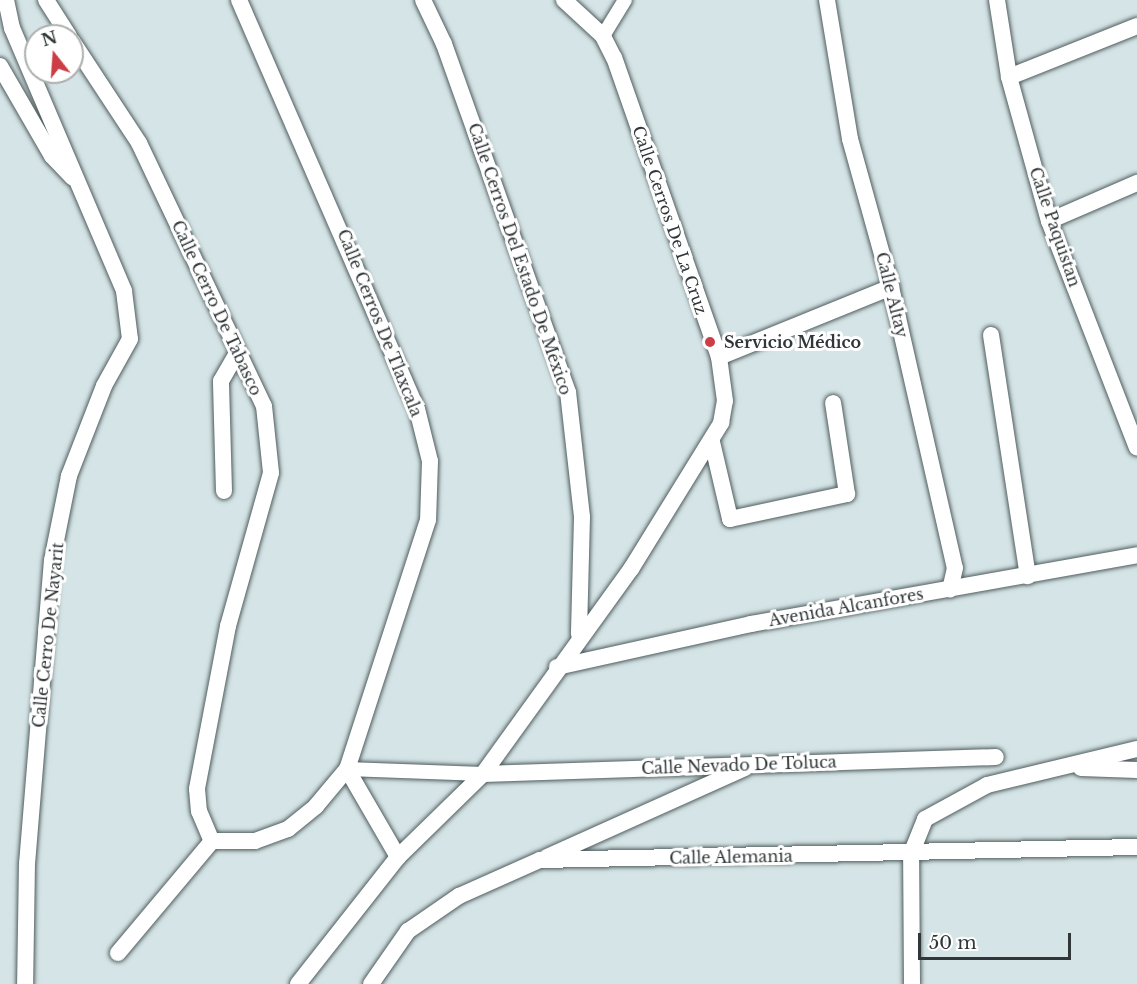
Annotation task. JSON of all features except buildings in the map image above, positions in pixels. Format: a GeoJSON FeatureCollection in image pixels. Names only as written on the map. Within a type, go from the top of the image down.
{"type":"FeatureCollection","features":[{"type":"Feature","properties":{"kind":"street","name":"Calle Cerro De Nayarit"},"geometry":{"type":"LineString","coordinates":[[6,0],[12,28],[124,291],[130,339],[104,386],[69,476],[52,560],[27,863],[25,984]]}},
{"type":"Feature","properties":{"kind":"street"},"geometry":{"type":"LineString","coordinates":[[46,0],[61,24]]}},
{"type":"Feature","properties":{"kind":"street","name":"Calle Cerros De Tlaxcala"},"geometry":{"type":"LineString","coordinates":[[239,0],[417,409],[430,461],[428,520],[347,769]]}},
{"type":"Feature","properties":{"kind":"street","name":"Calle Cerros Del Estado De México"},"geometry":{"type":"LineString","coordinates":[[423,0],[444,44],[568,392],[582,517],[579,634]]}},
{"type":"Feature","properties":{"kind":"street","name":"Calle Cerros De La Cruz"},"geometry":{"type":"LineString","coordinates":[[298,984],[398,857],[483,774],[579,634],[631,569],[712,442],[725,400],[719,357],[603,36],[564,0]]}},
{"type":"Feature","properties":{"kind":"street"},"geometry":{"type":"LineString","coordinates":[[603,36],[625,0]]}},
{"type":"Feature","properties":{"kind":"street","name":"Calle Altay"},"geometry":{"type":"LineString","coordinates":[[827,0],[850,139],[891,287],[955,568],[950,589]]}},
{"type":"Feature","properties":{"kind":"street","name":"Calle Paquistan"},"geometry":{"type":"LineString","coordinates":[[997,0],[1009,77],[1049,221],[1137,448]]}},
{"type":"Feature","properties":{"kind":"street"},"geometry":{"type":"LineString","coordinates":[[1009,77],[1137,26]]}},
{"type":"Feature","properties":{"kind":"street","name":"Calle Cerro De Tabasco"},"geometry":{"type":"LineString","coordinates":[[84,59],[139,143],[237,354],[264,406],[271,473],[228,626],[197,789],[199,811],[212,841]]}},
{"type":"Feature","properties":{"kind":"street"},"geometry":{"type":"LineString","coordinates":[[0,66],[52,156],[82,188]]}},
{"type":"Feature","properties":{"kind":"street"},"geometry":{"type":"LineString","coordinates":[[1049,221],[1137,183]]}},
{"type":"Feature","properties":{"kind":"street"},"geometry":{"type":"LineString","coordinates":[[719,357],[891,287]]}},
{"type":"Feature","properties":{"kind":"street"},"geometry":{"type":"LineString","coordinates":[[990,335],[1028,576]]}},
{"type":"Feature","properties":{"kind":"street"},"geometry":{"type":"LineString","coordinates":[[224,491],[220,381],[237,354]]}},
{"type":"Feature","properties":{"kind":"street"},"geometry":{"type":"LineString","coordinates":[[712,442],[730,519],[847,494],[833,403]]}},
{"type":"Feature","properties":{"kind":"street","name":"Avenida Alcanfores"},"geometry":{"type":"LineString","coordinates":[[557,667],[751,624],[1137,555]]}},
{"type":"Feature","properties":{"kind":"street"},"geometry":{"type":"LineString","coordinates":[[912,984],[911,854],[926,819],[987,785],[1137,749]]}},
{"type":"Feature","properties":{"kind":"street","name":"Calle Nevado De Toluca"},"geometry":{"type":"LineString","coordinates":[[483,774],[996,756]]}},
{"type":"Feature","properties":{"kind":"street"},"geometry":{"type":"LineString","coordinates":[[540,860],[752,765]]}},
{"type":"Feature","properties":{"kind":"street"},"geometry":{"type":"LineString","coordinates":[[1056,767],[1137,770]]}},
{"type":"Feature","properties":{"kind":"street"},"geometry":{"type":"LineString","coordinates":[[347,769],[483,774]]}},
{"type":"Feature","properties":{"kind":"street"},"geometry":{"type":"LineString","coordinates":[[118,953],[212,841],[255,841],[288,829],[316,806],[347,769]]}},
{"type":"Feature","properties":{"kind":"street"},"geometry":{"type":"LineString","coordinates":[[347,769],[398,857]]}},
{"type":"Feature","properties":{"kind":"street","name":"Calle Alemania"},"geometry":{"type":"LineString","coordinates":[[371,984],[408,931],[459,896],[540,860],[911,854],[1137,847]]}},
{"type":"Feature","properties":{"kind":"place","name":"Servicio Médico"},"geometry":{"type":"Point","coordinates":[710,342]}}]}
